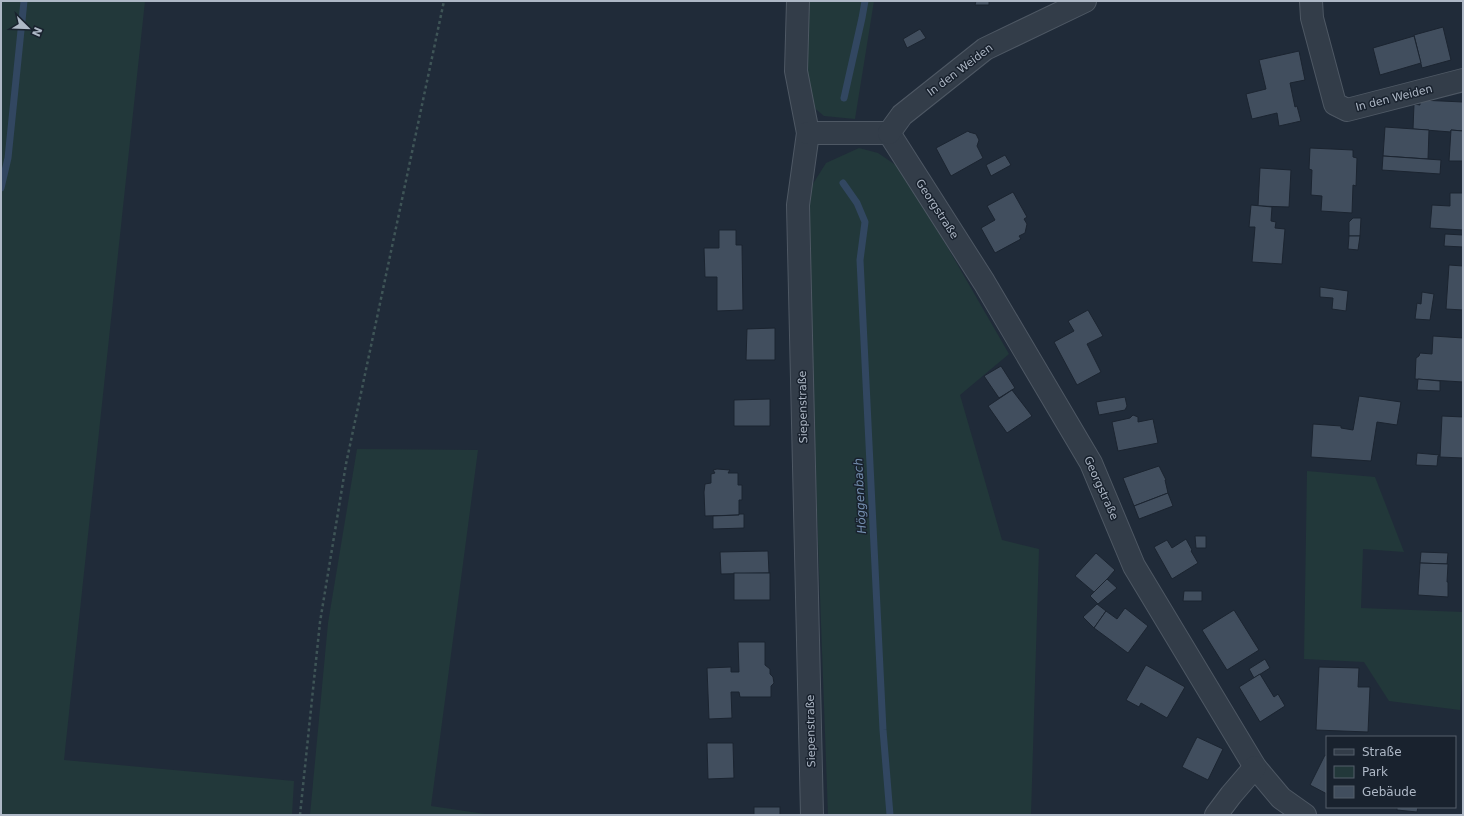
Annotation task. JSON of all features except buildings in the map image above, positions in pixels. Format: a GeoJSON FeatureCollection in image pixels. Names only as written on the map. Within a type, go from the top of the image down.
{"type":"FeatureCollection","features":[{"type":"Feature","properties":{"kind":"street","name":"Siepenstraße"},"geometry":{"type":"LineString","coordinates":[[798,1],[796,71],[808,133],[798,205],[812,815]]}},
{"type":"Feature","properties":{"kind":"street","name":"In den Weiden"},"geometry":{"type":"LineString","coordinates":[[889,133],[902,114],[985,49],[1085,1]]}},
{"type":"Feature","properties":{"kind":"street","name":"In den Weiden"},"geometry":{"type":"LineString","coordinates":[[1311,1],[1312,18],[1335,104],[1347,110],[1463,80]]}},
{"type":"Feature","properties":{"kind":"street"},"geometry":{"type":"LineString","coordinates":[[808,133],[889,133]]}},
{"type":"Feature","properties":{"kind":"street","name":"Georgstraße"},"geometry":{"type":"LineString","coordinates":[[889,133],[984,282],[1091,463],[1134,566],[1255,767],[1266,782],[1281,798],[1305,815]]}},
{"type":"Feature","properties":{"kind":"street"},"geometry":{"type":"LineString","coordinates":[[1216,815],[1255,767]]}},
{"type":"Feature","properties":{"kind":"path"},"geometry":{"type":"LineString","coordinates":[[300,815],[320,622],[346,464],[444,1]]}},
{"type":"Feature","properties":{"kind":"green space"},"geometry":{"type":"Polygon","coordinates":[[[1,1],[145,1],[64,760],[294,781],[292,815],[1,815],[1,1]]]}},
{"type":"Feature","properties":{"kind":"green space"},"geometry":{"type":"Polygon","coordinates":[[[808,1],[874,1],[855,119],[824,116],[811,105],[807,73],[808,1]]]}},
{"type":"Feature","properties":{"kind":"green space"},"geometry":{"type":"Polygon","coordinates":[[[859,148],[878,153],[903,170],[1009,354],[960,395],[1002,540],[1039,549],[1031,815],[828,815],[806,211],[811,187],[826,163],[859,148]]]}},
{"type":"Feature","properties":{"kind":"green space"},"geometry":{"type":"Polygon","coordinates":[[[357,449],[478,450],[431,806],[492,815],[310,815],[328,623],[357,449]]]}},
{"type":"Feature","properties":{"kind":"green space"},"geometry":{"type":"Polygon","coordinates":[[[1307,471],[1375,477],[1404,552],[1363,549],[1361,608],[1463,612],[1463,666],[1460,710],[1389,701],[1364,662],[1304,659],[1307,471]]]}},
{"type":"Feature","properties":{"kind":"waterway"},"geometry":{"type":"LineString","coordinates":[[1,188],[8,158],[24,1]]}},
{"type":"Feature","properties":{"kind":"waterway","name":"Höggenbach"},"geometry":{"type":"LineString","coordinates":[[844,98],[865,1]]}},
{"type":"Feature","properties":{"kind":"waterway","name":"Höggenbach"},"geometry":{"type":"LineString","coordinates":[[843,183],[857,203],[865,222],[860,260],[883,730],[890,815]]}}]}
